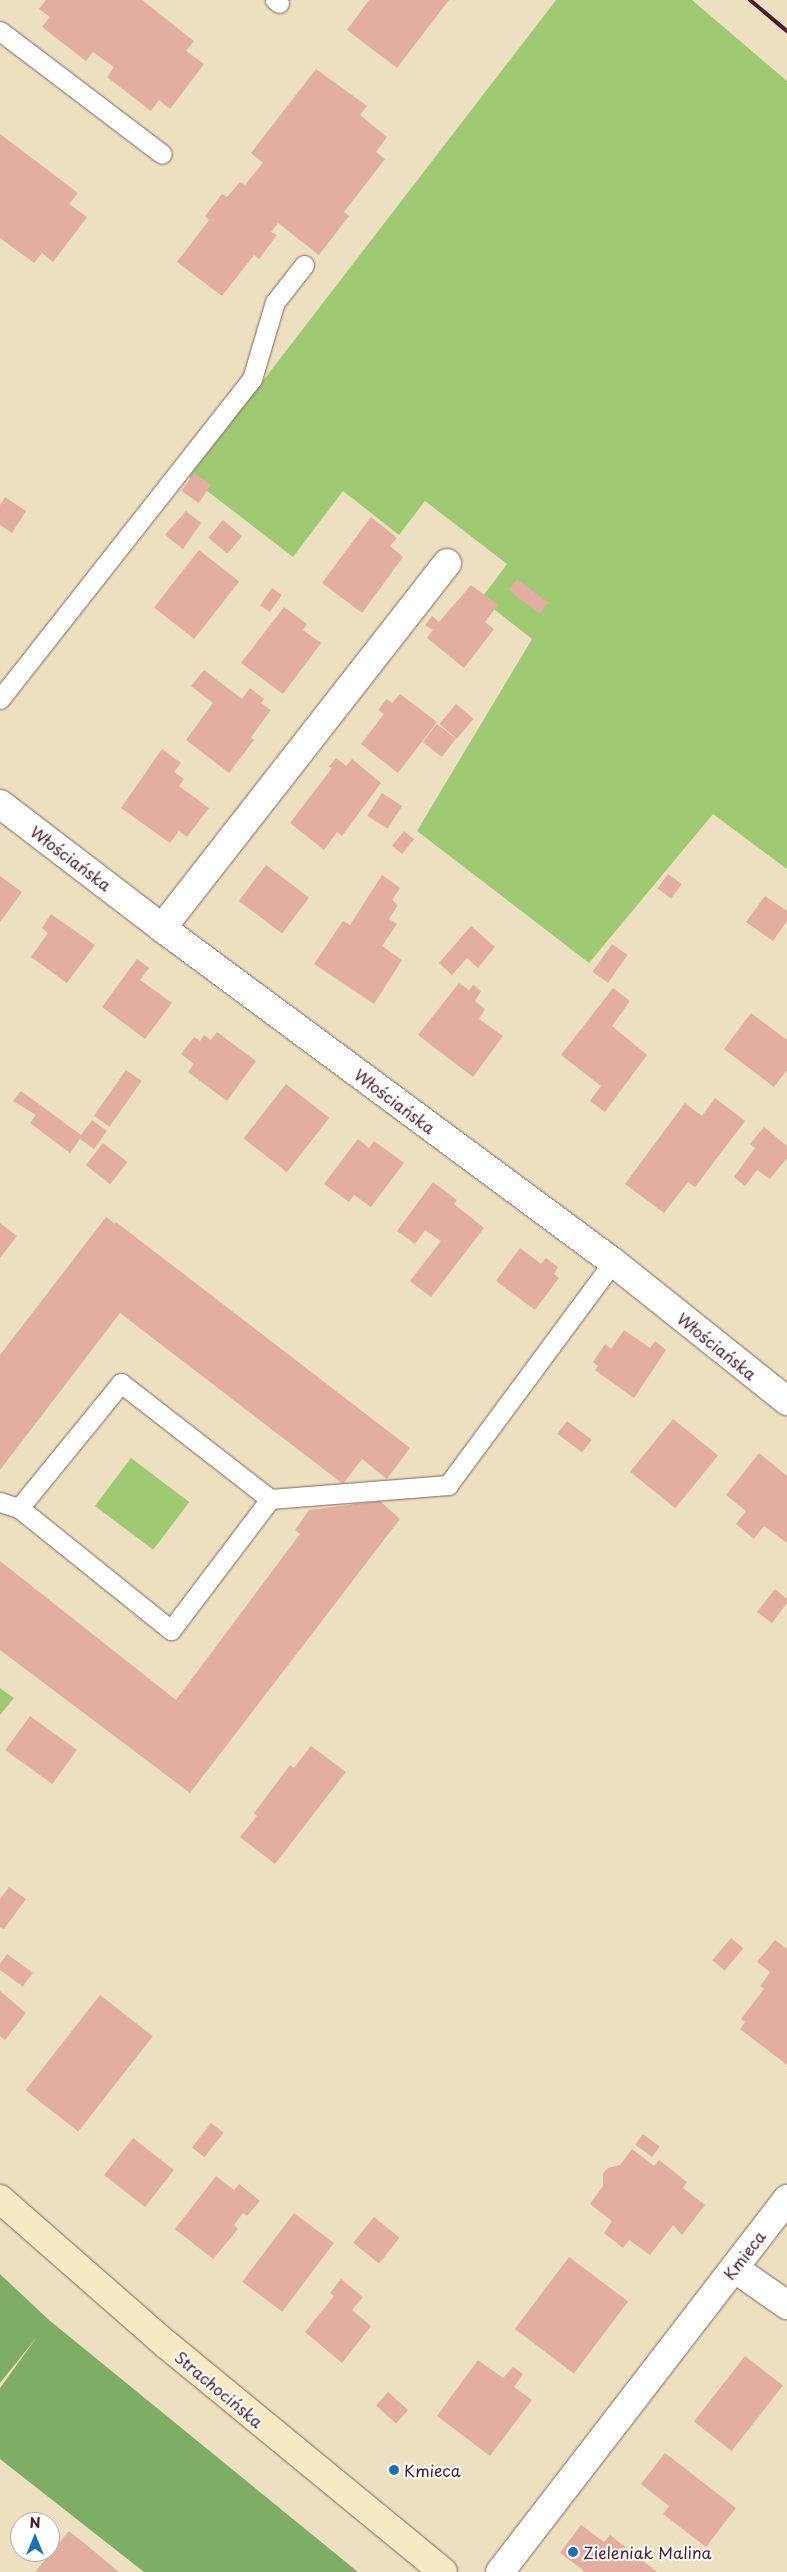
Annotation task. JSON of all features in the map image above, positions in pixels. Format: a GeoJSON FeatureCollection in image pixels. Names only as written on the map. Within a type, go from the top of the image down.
{"type":"FeatureCollection","features":[{"type":"Feature","properties":{"kind":"main road","name":"Strachocińska"},"geometry":{"type":"LineString","coordinates":[[0,2199],[167,2345],[443,2572]]}},
{"type":"Feature","properties":{"kind":"street"},"geometry":{"type":"LineString","coordinates":[[162,928],[447,563]]}},
{"type":"Feature","properties":{"kind":"street","name":"Włościańska"},"geometry":{"type":"LineString","coordinates":[[0,804],[162,928],[613,1262],[787,1401]]}},
{"type":"Feature","properties":{"kind":"street","name":"Kmieca"},"geometry":{"type":"LineString","coordinates":[[500,2572],[787,2199]]}},
{"type":"Feature","properties":{"kind":"street"},"geometry":{"type":"LineString","coordinates":[[734,2268],[787,2305]]}},
{"type":"Feature","properties":{"kind":"lane"},"geometry":{"type":"LineString","coordinates":[[0,31],[162,154]]}},
{"type":"Feature","properties":{"kind":"lane"},"geometry":{"type":"LineString","coordinates":[[0,699],[252,380],[275,302],[304,265]]}},
{"type":"Feature","properties":{"kind":"lane"},"geometry":{"type":"LineString","coordinates":[[19,1508],[121,1383],[270,1500],[448,1485],[613,1262]]}},
{"type":"Feature","properties":{"kind":"lane"},"geometry":{"type":"LineString","coordinates":[[0,1502],[19,1508],[171,1630],[270,1500]]}},
{"type":"Feature","properties":{"kind":"green space"},"geometry":{"type":"Polygon","coordinates":[[[556,0],[692,0],[787,81],[787,869],[713,814],[589,963],[417,831],[532,639],[481,599],[507,564],[425,501],[399,535],[343,491],[293,557],[189,477],[556,0]]]}},
{"type":"Feature","properties":{"kind":"green space"},"geometry":{"type":"Polygon","coordinates":[[[131,1458],[189,1502],[153,1550],[95,1506],[131,1458]]]}},
{"type":"Feature","properties":{"kind":"green space"},"geometry":{"type":"Polygon","coordinates":[[[0,1688],[14,1698],[0,1715],[0,1688]]]}},
{"type":"Feature","properties":{"kind":"green space"},"geometry":{"type":"Polygon","coordinates":[[[0,2274],[49,2320],[358,2572],[144,2572],[0,2459],[0,2388],[37,2337],[0,2383],[0,2274]]]}},
{"type":"Feature","properties":{"kind":"building"},"geometry":{"type":"Polygon","coordinates":[[[46,0],[142,0],[194,41],[186,51],[204,64],[170,109],[159,100],[151,111],[107,77],[114,67],[93,52],[86,61],[42,27],[50,17],[39,9],[46,0]]]}},
{"type":"Feature","properties":{"kind":"building"},"geometry":{"type":"Polygon","coordinates":[[[369,0],[449,0],[397,68],[347,30],[369,0]]]}},
{"type":"Feature","properties":{"kind":"building"},"geometry":{"type":"Polygon","coordinates":[[[316,69],[367,106],[360,115],[387,137],[376,152],[385,159],[344,212],[349,216],[319,255],[278,223],[271,232],[277,235],[259,259],[254,255],[222,296],[177,262],[209,220],[205,216],[222,194],[227,197],[240,182],[245,185],[263,163],[251,153],[316,69]]]}},
{"type":"Feature","properties":{"kind":"building"},"geometry":{"type":"Polygon","coordinates":[[[0,134],[78,193],[69,204],[87,217],[53,262],[42,253],[34,263],[0,238],[0,134]]]}},
{"type":"Feature","properties":{"kind":"building"},"geometry":{"type":"Polygon","coordinates":[[[194,473],[211,485],[199,503],[181,491],[194,473]]]}},
{"type":"Feature","properties":{"kind":"building"},"geometry":{"type":"Polygon","coordinates":[[[5,497],[26,511],[12,533],[0,525],[0,505],[5,497]]]}},
{"type":"Feature","properties":{"kind":"building"},"geometry":{"type":"Polygon","coordinates":[[[186,511],[201,523],[183,549],[165,535],[186,511]]]}},
{"type":"Feature","properties":{"kind":"building"},"geometry":{"type":"Polygon","coordinates":[[[371,517],[397,538],[390,546],[403,557],[362,613],[322,583],[371,517]]]}},
{"type":"Feature","properties":{"kind":"building"},"geometry":{"type":"Polygon","coordinates":[[[223,520],[242,536],[227,554],[208,538],[223,520]]]}},
{"type":"Feature","properties":{"kind":"building"},"geometry":{"type":"Polygon","coordinates":[[[199,550],[239,581],[194,639],[154,608],[199,550]]]}},
{"type":"Feature","properties":{"kind":"building"},"geometry":{"type":"Polygon","coordinates":[[[517,579],[548,602],[540,614],[509,590],[517,579]]]}},
{"type":"Feature","properties":{"kind":"building"},"geometry":{"type":"Polygon","coordinates":[[[471,585],[498,605],[485,622],[494,629],[464,668],[427,638],[433,630],[425,625],[432,616],[439,622],[471,585]]]}},
{"type":"Feature","properties":{"kind":"building"},"geometry":{"type":"Polygon","coordinates":[[[272,588],[282,595],[270,612],[260,605],[272,588]]]}},
{"type":"Feature","properties":{"kind":"building"},"geometry":{"type":"Polygon","coordinates":[[[284,607],[307,624],[303,630],[321,643],[283,694],[241,663],[284,607]]]}},
{"type":"Feature","properties":{"kind":"building"},"geometry":{"type":"Polygon","coordinates":[[[204,670],[242,699],[250,688],[264,699],[261,703],[271,710],[251,737],[254,740],[229,773],[186,740],[213,703],[191,686],[204,670]]]}},
{"type":"Feature","properties":{"kind":"building"},"geometry":{"type":"Polygon","coordinates":[[[400,694],[437,722],[398,773],[361,744],[384,714],[378,710],[387,699],[392,703],[400,694]]]}},
{"type":"Feature","properties":{"kind":"building"},"geometry":{"type":"Polygon","coordinates":[[[456,704],[474,719],[457,739],[439,724],[456,704]]]}},
{"type":"Feature","properties":{"kind":"building"},"geometry":{"type":"Polygon","coordinates":[[[437,724],[456,739],[442,757],[423,742],[437,724]]]}},
{"type":"Feature","properties":{"kind":"building"},"geometry":{"type":"Polygon","coordinates":[[[162,749],[181,763],[174,772],[184,779],[179,786],[209,808],[187,837],[179,831],[170,843],[121,808],[162,749]]]}},
{"type":"Feature","properties":{"kind":"building"},"geometry":{"type":"Polygon","coordinates":[[[336,758],[346,766],[352,759],[381,783],[342,836],[337,832],[324,850],[290,823],[332,768],[329,767],[336,758]]]}},
{"type":"Feature","properties":{"kind":"building"},"geometry":{"type":"Polygon","coordinates":[[[382,793],[402,806],[387,829],[367,816],[382,793]]]}},
{"type":"Feature","properties":{"kind":"building"},"geometry":{"type":"Polygon","coordinates":[[[404,831],[414,839],[402,854],[392,846],[404,831]]]}},
{"type":"Feature","properties":{"kind":"building"},"geometry":{"type":"Polygon","coordinates":[[[266,865],[309,897],[282,933],[239,901],[266,865]]]}},
{"type":"Feature","properties":{"kind":"building"},"geometry":{"type":"Polygon","coordinates":[[[668,874],[682,884],[671,899],[657,889],[668,874]]]}},
{"type":"Feature","properties":{"kind":"building"},"geometry":{"type":"Polygon","coordinates":[[[382,875],[400,888],[392,900],[398,905],[389,919],[397,924],[382,946],[402,960],[374,1004],[314,964],[343,921],[350,925],[382,875]]]}},
{"type":"Feature","properties":{"kind":"building"},"geometry":{"type":"Polygon","coordinates":[[[0,876],[22,892],[0,922],[0,876]]]}},
{"type":"Feature","properties":{"kind":"building"},"geometry":{"type":"Polygon","coordinates":[[[765,896],[787,911],[787,921],[773,941],[746,922],[765,896]]]}},
{"type":"Feature","properties":{"kind":"building"},"geometry":{"type":"Polygon","coordinates":[[[51,914],[95,945],[67,983],[31,957],[48,933],[42,928],[51,914]]]}},
{"type":"Feature","properties":{"kind":"building"},"geometry":{"type":"Polygon","coordinates":[[[471,926],[495,947],[478,968],[467,958],[452,975],[439,963],[471,926]]]}},
{"type":"Feature","properties":{"kind":"building"},"geometry":{"type":"Polygon","coordinates":[[[612,944],[628,955],[608,983],[592,972],[612,944]]]}},
{"type":"Feature","properties":{"kind":"building"},"geometry":{"type":"Polygon","coordinates":[[[137,959],[149,968],[140,980],[172,1003],[145,1039],[102,1007],[137,959]]]}},
{"type":"Feature","properties":{"kind":"building"},"geometry":{"type":"Polygon","coordinates":[[[459,983],[469,990],[473,985],[481,991],[475,1001],[485,1009],[479,1019],[503,1036],[473,1077],[418,1035],[459,983]]]}},
{"type":"Feature","properties":{"kind":"building"},"geometry":{"type":"Polygon","coordinates":[[[613,988],[630,1001],[612,1026],[647,1055],[605,1112],[590,1101],[601,1086],[561,1055],[613,988]]]}},
{"type":"Feature","properties":{"kind":"building"},"geometry":{"type":"Polygon","coordinates":[[[751,1013],[787,1040],[787,1070],[774,1087],[724,1049],[751,1013]]]}},
{"type":"Feature","properties":{"kind":"building"},"geometry":{"type":"Polygon","coordinates":[[[217,1032],[256,1061],[227,1101],[188,1072],[194,1064],[181,1054],[194,1037],[200,1041],[204,1035],[211,1040],[217,1032]]]}},
{"type":"Feature","properties":{"kind":"building"},"geometry":{"type":"Polygon","coordinates":[[[126,1070],[142,1081],[109,1127],[94,1116],[126,1070]]]}},
{"type":"Feature","properties":{"kind":"building"},"geometry":{"type":"Polygon","coordinates":[[[286,1084],[329,1118],[287,1172],[244,1138],[286,1084]]]}},
{"type":"Feature","properties":{"kind":"building"},"geometry":{"type":"Polygon","coordinates":[[[21,1091],[81,1135],[92,1120],[107,1131],[94,1149],[80,1139],[70,1153],[30,1123],[36,1115],[13,1101],[21,1091]]]}},
{"type":"Feature","properties":{"kind":"building"},"geometry":{"type":"Polygon","coordinates":[[[715,1098],[745,1121],[695,1187],[688,1182],[664,1213],[625,1184],[685,1103],[702,1116],[715,1098]]]}},
{"type":"Feature","properties":{"kind":"building"},"geometry":{"type":"Polygon","coordinates":[[[764,1127],[787,1146],[787,1158],[770,1179],[757,1170],[745,1186],[734,1177],[755,1148],[750,1144],[764,1127]]]}},
{"type":"Feature","properties":{"kind":"building"},"geometry":{"type":"Polygon","coordinates":[[[358,1139],[369,1148],[374,1141],[404,1163],[371,1207],[354,1195],[349,1202],[324,1184],[358,1139]]]}},
{"type":"Feature","properties":{"kind":"building"},"geometry":{"type":"Polygon","coordinates":[[[103,1143],[127,1162],[110,1184],[86,1165],[103,1143]]]}},
{"type":"Feature","properties":{"kind":"building"},"geometry":{"type":"Polygon","coordinates":[[[433,1182],[457,1200],[454,1204],[484,1228],[431,1297],[410,1281],[441,1241],[425,1230],[415,1244],[397,1231],[433,1182]]]}},
{"type":"Feature","properties":{"kind":"building"},"geometry":{"type":"Polygon","coordinates":[[[106,1217],[115,1224],[116,1222],[410,1448],[387,1479],[362,1459],[343,1484],[120,1313],[0,1470],[0,1355],[106,1217]]]}},
{"type":"Feature","properties":{"kind":"building"},"geometry":{"type":"Polygon","coordinates":[[[0,1223],[17,1236],[0,1258],[0,1223]]]}},
{"type":"Feature","properties":{"kind":"building"},"geometry":{"type":"Polygon","coordinates":[[[520,1248],[541,1264],[546,1258],[558,1267],[554,1274],[559,1278],[535,1310],[496,1281],[520,1248]]]}},
{"type":"Feature","properties":{"kind":"building"},"geometry":{"type":"Polygon","coordinates":[[[624,1330],[650,1348],[655,1341],[666,1350],[634,1398],[595,1370],[598,1366],[593,1362],[605,1344],[611,1349],[624,1330]]]}},
{"type":"Feature","properties":{"kind":"building"},"geometry":{"type":"Polygon","coordinates":[[[673,1419],[718,1456],[675,1508],[630,1472],[673,1419]]]}},
{"type":"Feature","properties":{"kind":"building"},"geometry":{"type":"Polygon","coordinates":[[[567,1421],[592,1440],[582,1452],[557,1434],[567,1421]]]}},
{"type":"Feature","properties":{"kind":"building"},"geometry":{"type":"Polygon","coordinates":[[[759,1453],[787,1476],[787,1543],[764,1526],[754,1539],[736,1524],[746,1511],[726,1495],[759,1453]]]}},
{"type":"Feature","properties":{"kind":"building"},"geometry":{"type":"Polygon","coordinates":[[[380,1501],[400,1519],[190,1793],[0,1650],[0,1561],[176,1700],[300,1534],[295,1530],[309,1510],[380,1501]]]}},
{"type":"Feature","properties":{"kind":"building"},"geometry":{"type":"Polygon","coordinates":[[[775,1589],[787,1599],[787,1603],[772,1623],[757,1612],[775,1589]]]}},
{"type":"Feature","properties":{"kind":"building"},"geometry":{"type":"Polygon","coordinates":[[[30,1716],[77,1750],[52,1784],[5,1750],[30,1716]]]}},
{"type":"Feature","properties":{"kind":"building"},"geometry":{"type":"Polygon","coordinates":[[[311,1746],[346,1772],[275,1864],[240,1837],[257,1816],[254,1813],[290,1765],[294,1768],[311,1746]]]}},
{"type":"Feature","properties":{"kind":"building"},"geometry":{"type":"Polygon","coordinates":[[[9,1887],[26,1899],[4,1929],[0,1927],[0,1899],[9,1887]]]}},
{"type":"Feature","properties":{"kind":"building"},"geometry":{"type":"Polygon","coordinates":[[[731,1938],[743,1948],[725,1970],[712,1960],[731,1938]]]}},
{"type":"Feature","properties":{"kind":"building"},"geometry":{"type":"Polygon","coordinates":[[[775,1940],[787,1949],[787,2065],[740,2029],[745,2022],[741,2019],[764,1989],[760,1986],[770,1972],[757,1962],[775,1940]]]}},
{"type":"Feature","properties":{"kind":"building"},"geometry":{"type":"Polygon","coordinates":[[[7,1954],[33,1973],[23,1987],[0,1970],[0,1964],[7,1954]]]}},
{"type":"Feature","properties":{"kind":"building"},"geometry":{"type":"Polygon","coordinates":[[[0,1991],[26,2013],[5,2040],[0,2036],[0,1991]]]}},
{"type":"Feature","properties":{"kind":"building"},"geometry":{"type":"Polygon","coordinates":[[[100,1995],[153,2036],[78,2132],[26,2090],[100,1995]]]}},
{"type":"Feature","properties":{"kind":"building"},"geometry":{"type":"Polygon","coordinates":[[[211,2123],[224,2133],[205,2157],[192,2147],[211,2123]]]}},
{"type":"Feature","properties":{"kind":"building"},"geometry":{"type":"Polygon","coordinates":[[[643,2134],[660,2147],[652,2157],[635,2144],[643,2134]]]}},
{"type":"Feature","properties":{"kind":"building"},"geometry":{"type":"Polygon","coordinates":[[[133,2138],[174,2170],[145,2207],[104,2175],[133,2138]]]}},
{"type":"Feature","properties":{"kind":"building"},"geometry":{"type":"Polygon","coordinates":[[[632,2149],[654,2166],[659,2160],[687,2182],[683,2188],[705,2205],[682,2235],[673,2225],[650,2255],[629,2240],[623,2248],[604,2233],[612,2221],[590,2204],[603,2186],[603,2173],[608,2168],[620,2165],[632,2149]]]}},
{"type":"Feature","properties":{"kind":"building"},"geometry":{"type":"Polygon","coordinates":[[[216,2176],[234,2190],[239,2184],[260,2201],[247,2216],[243,2213],[234,2225],[238,2229],[213,2259],[175,2229],[216,2176]]]}},
{"type":"Feature","properties":{"kind":"building"},"geometry":{"type":"Polygon","coordinates":[[[294,2213],[334,2243],[282,2312],[242,2282],[294,2213]]]}},
{"type":"Feature","properties":{"kind":"building"},"geometry":{"type":"Polygon","coordinates":[[[374,2217],[400,2238],[379,2263],[353,2243],[374,2217]]]}},
{"type":"Feature","properties":{"kind":"building"},"geometry":{"type":"Polygon","coordinates":[[[569,2257],[628,2302],[574,2373],[515,2329],[569,2257]]]}},
{"type":"Feature","properties":{"kind":"building"},"geometry":{"type":"Polygon","coordinates":[[[341,2279],[363,2297],[352,2310],[371,2326],[342,2363],[305,2332],[334,2296],[330,2293],[341,2279]]]}},
{"type":"Feature","properties":{"kind":"building"},"geometry":{"type":"Polygon","coordinates":[[[745,2356],[783,2386],[732,2451],[694,2421],[745,2356]]]}},
{"type":"Feature","properties":{"kind":"building"},"geometry":{"type":"Polygon","coordinates":[[[478,2360],[503,2378],[513,2367],[523,2374],[514,2387],[532,2400],[490,2456],[437,2416],[478,2360]]]}},
{"type":"Feature","properties":{"kind":"building"},"geometry":{"type":"Polygon","coordinates":[[[388,2392],[408,2410],[396,2423],[376,2405],[388,2392]]]}},
{"type":"Feature","properties":{"kind":"building"},"geometry":{"type":"Polygon","coordinates":[[[665,2453],[736,2508],[706,2547],[663,2514],[669,2506],[641,2484],[665,2453]]]}},
{"type":"Feature","properties":{"kind":"building"},"geometry":{"type":"Polygon","coordinates":[[[581,2525],[604,2542],[610,2535],[657,2572],[582,2572],[583,2570],[560,2553],[581,2525]]]}},
{"type":"Feature","properties":{"kind":"building"},"geometry":{"type":"Polygon","coordinates":[[[69,2531],[119,2572],[35,2572],[43,2562],[60,2562],[60,2542],[69,2531]]]}},
{"type":"Feature","properties":{"kind":"railway"},"geometry":{"type":"LineString","coordinates":[[750,0],[787,31]]}},
{"type":"Feature","properties":{"kind":"place","name":"Kmieca"},"geometry":{"type":"Point","coordinates":[394,2470]}},
{"type":"Feature","properties":{"kind":"place","name":"Zieleniak Malina"},"geometry":{"type":"Point","coordinates":[573,2552]}}]}
